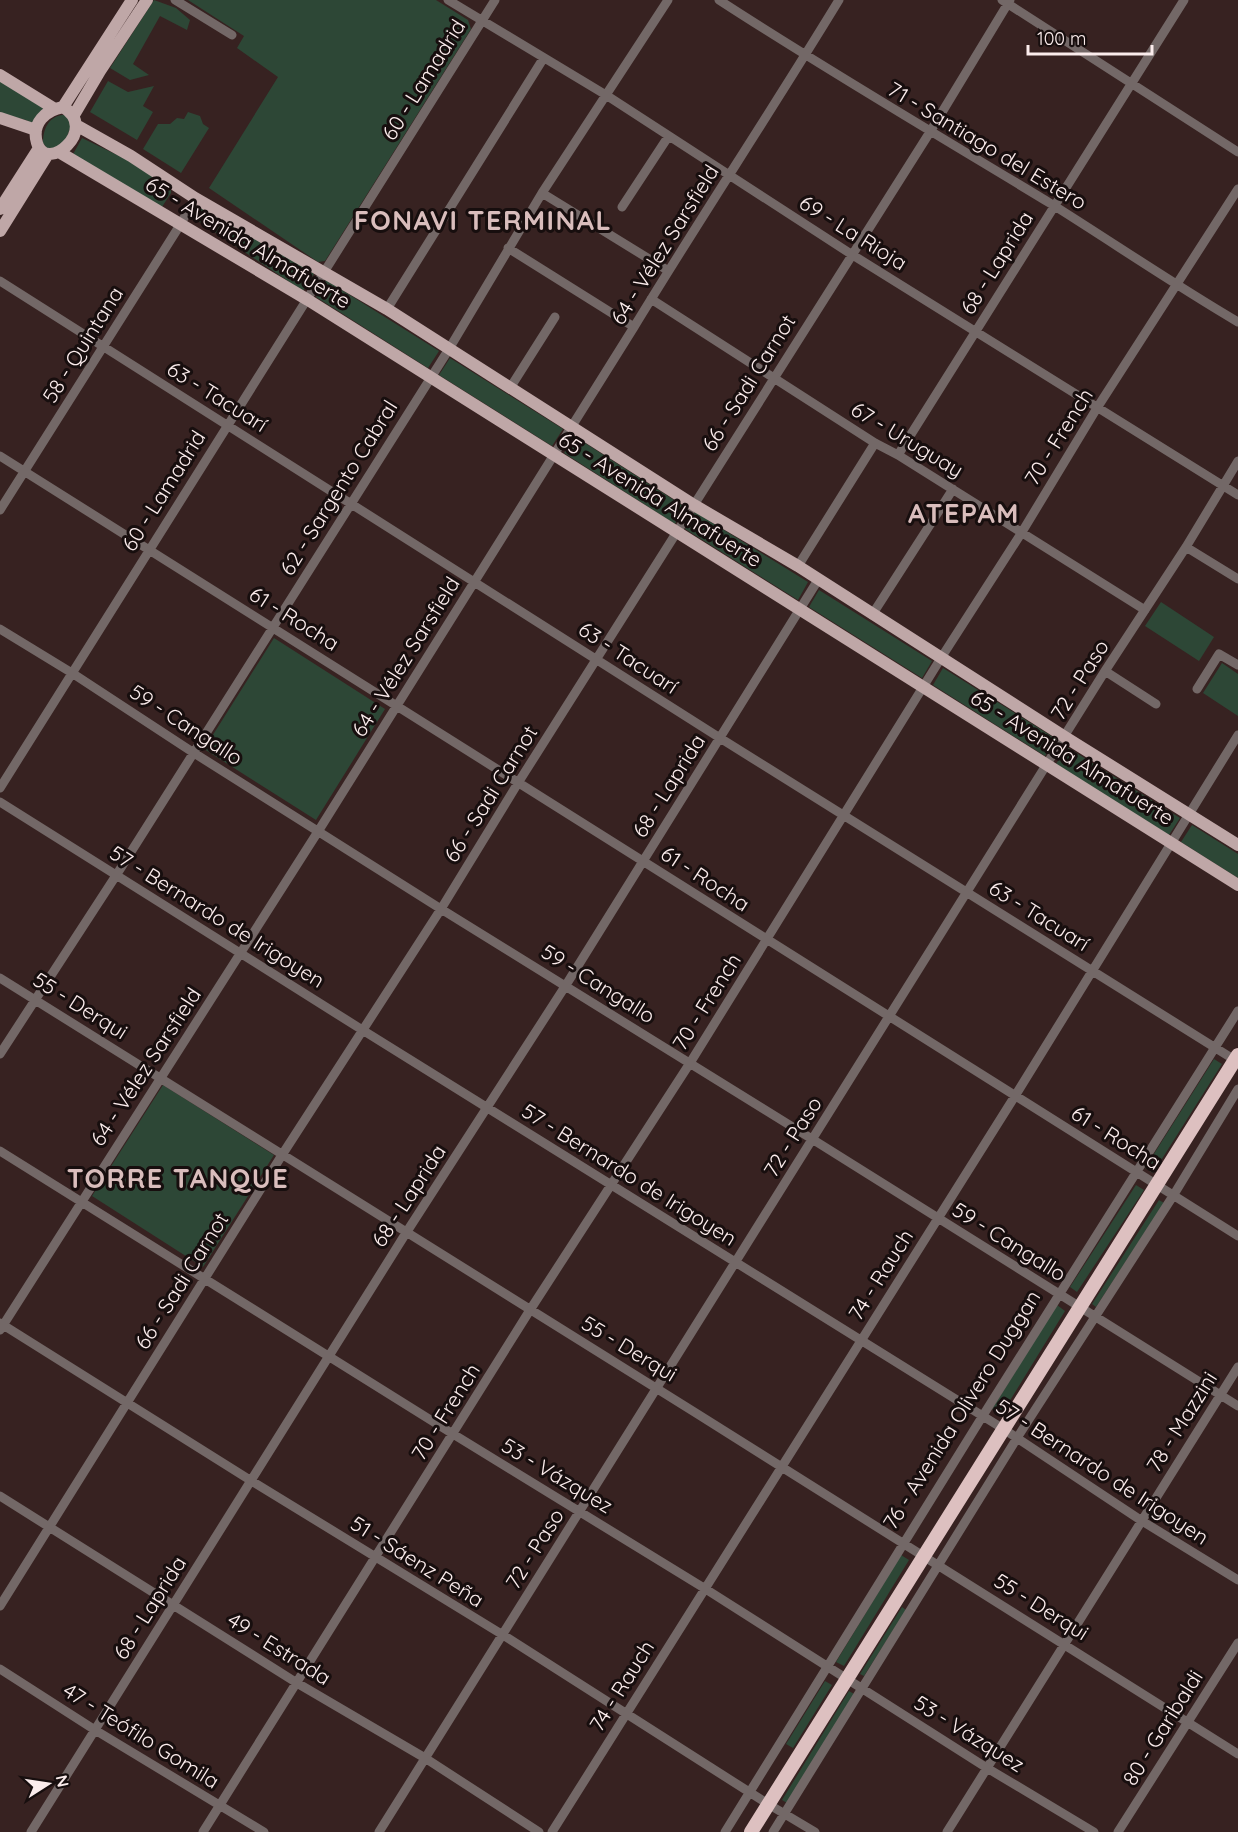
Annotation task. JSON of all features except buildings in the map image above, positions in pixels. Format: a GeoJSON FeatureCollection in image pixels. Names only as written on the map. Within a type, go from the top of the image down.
{"type":"FeatureCollection","features":[{"type":"Feature","properties":{"kind":"highway","name":"76 - Avenida Olivero Duggan"},"geometry":{"type":"LineString","coordinates":[[751,1832],[1155,1184],[1237,1059]]}},
{"type":"Feature","properties":{"kind":"main road"},"geometry":{"type":"LineString","coordinates":[[49,152],[36,139],[39,122],[45,114],[59,108],[132,0]]}},
{"type":"Feature","properties":{"kind":"main road"},"geometry":{"type":"LineString","coordinates":[[0,208],[49,152],[71,140],[75,120],[100,71],[147,0]]}},
{"type":"Feature","properties":{"kind":"main road"},"geometry":{"type":"LineString","coordinates":[[0,75],[59,108],[75,120]]}},
{"type":"Feature","properties":{"kind":"main road"},"geometry":{"type":"LineString","coordinates":[[0,118],[36,130]]}},
{"type":"Feature","properties":{"kind":"main road","name":"65 - Avenida Almafuerte"},"geometry":{"type":"LineString","coordinates":[[75,120],[195,198],[387,309],[694,505],[798,566],[1238,845]]}},
{"type":"Feature","properties":{"kind":"main road"},"geometry":{"type":"LineString","coordinates":[[0,231],[49,152]]}},
{"type":"Feature","properties":{"kind":"main road","name":"65 - Avenida Almafuerte"},"geometry":{"type":"LineString","coordinates":[[49,152],[308,300],[1238,885]]}},
{"type":"Feature","properties":{"kind":"street"},"geometry":{"type":"LineString","coordinates":[[175,0],[232,35]]}},
{"type":"Feature","properties":{"kind":"street","name":"69 - La Rioja"},"geometry":{"type":"LineString","coordinates":[[448,0],[606,95],[851,254],[1238,495]]}},
{"type":"Feature","properties":{"kind":"street","name":"60 - Lamadrid"},"geometry":{"type":"LineString","coordinates":[[0,788],[495,0]]}},
{"type":"Feature","properties":{"kind":"street","name":"62 - Sargento Cabral"},"geometry":{"type":"LineString","coordinates":[[0,1054],[117,874],[449,349],[542,193],[668,0]]}},
{"type":"Feature","properties":{"kind":"street","name":"71 - Santiago del Estero"},"geometry":{"type":"LineString","coordinates":[[718,0],[805,56],[1054,206],[1177,286],[1238,322]]}},
{"type":"Feature","properties":{"kind":"street","name":"64 - Vélez Sarsfield"},"geometry":{"type":"LineString","coordinates":[[1,1326],[242,953],[634,327],[667,270],[730,176],[839,0]]}},
{"type":"Feature","properties":{"kind":"street","name":"68 - Laprida"},"geometry":{"type":"LineString","coordinates":[[898,455],[1184,0]]}},
{"type":"Feature","properties":{"kind":"street"},"geometry":{"type":"LineString","coordinates":[[1007,1],[1238,152]]}},
{"type":"Feature","properties":{"kind":"street","name":"66 - Sadi Carnot"},"geometry":{"type":"LineString","coordinates":[[0,1606],[282,1155],[364,1031],[851,254],[930,132],[1007,1]]}},
{"type":"Feature","properties":{"kind":"street"},"geometry":{"type":"LineString","coordinates":[[387,309],[543,59]]}},
{"type":"Feature","properties":{"kind":"street"},"geometry":{"type":"LineString","coordinates":[[622,207],[668,137]]}},
{"type":"Feature","properties":{"kind":"street","name":"70 - French"},"geometry":{"type":"LineString","coordinates":[[203,1832],[531,1310],[690,1063],[1097,408],[1238,189]]}},
{"type":"Feature","properties":{"kind":"street"},"geometry":{"type":"LineString","coordinates":[[542,193],[667,270]]}},
{"type":"Feature","properties":{"kind":"street","name":"58 - Quintana"},"geometry":{"type":"LineString","coordinates":[[0,510],[195,198]]}},
{"type":"Feature","properties":{"kind":"street"},"geometry":{"type":"LineString","coordinates":[[508,248],[634,327]]}},
{"type":"Feature","properties":{"kind":"street","name":"63 - Tacuarí"},"geometry":{"type":"LineString","coordinates":[[0,281],[720,738],[1215,1048],[1237,1059]]}},
{"type":"Feature","properties":{"kind":"street","name":"67 - Uruguay"},"geometry":{"type":"LineString","coordinates":[[651,299],[875,443],[953,489],[1145,610]]}},
{"type":"Feature","properties":{"kind":"street"},"geometry":{"type":"LineString","coordinates":[[510,388],[555,317]]}},
{"type":"Feature","properties":{"kind":"street"},"geometry":{"type":"LineString","coordinates":[[798,566],[875,443]]}},
{"type":"Feature","properties":{"kind":"street","name":"61 - Rocha"},"geometry":{"type":"LineString","coordinates":[[0,456],[1238,1236]]}},
{"type":"Feature","properties":{"kind":"street","name":"72 - Paso"},"geometry":{"type":"LineString","coordinates":[[379,1832],[1238,461]]}},
{"type":"Feature","properties":{"kind":"street"},"geometry":{"type":"LineString","coordinates":[[872,615],[953,489]]}},
{"type":"Feature","properties":{"kind":"street"},"geometry":{"type":"LineString","coordinates":[[1186,547],[1238,579]]}},
{"type":"Feature","properties":{"kind":"street","name":"68 - Laprida"},"geometry":{"type":"LineString","coordinates":[[31,1832],[250,1480],[644,861],[818,580]]}},
{"type":"Feature","properties":{"kind":"street","name":"59 - Cangallo"},"geometry":{"type":"LineString","coordinates":[[0,629],[441,909],[1238,1406]]}},
{"type":"Feature","properties":{"kind":"street"},"geometry":{"type":"LineString","coordinates":[[1197,689],[1219,654],[1238,665]]}},
{"type":"Feature","properties":{"kind":"street"},"geometry":{"type":"LineString","coordinates":[[1105,671],[1156,704]]}},
{"type":"Feature","properties":{"kind":"street","name":"74 - Rauch"},"geometry":{"type":"LineString","coordinates":[[552,1832],[1015,1096],[1172,844],[1188,814],[1234,749],[1238,735]]}},
{"type":"Feature","properties":{"kind":"street","name":"57 - Bernardo de Irigoyen"},"geometry":{"type":"LineString","coordinates":[[0,802],[1002,1428],[1142,1521],[1238,1580]]}},
{"type":"Feature","properties":{"kind":"street","name":"55 - Derqui"},"geometry":{"type":"LineString","coordinates":[[0,978],[1064,1642],[1238,1754]]}},
{"type":"Feature","properties":{"kind":"street","name":"76 - Avenida Olivero Duggan"},"geometry":{"type":"LineString","coordinates":[[725,1832],[982,1417],[1238,1011]]}},
{"type":"Feature","properties":{"kind":"street"},"geometry":{"type":"LineString","coordinates":[[773,1832],[1017,1438],[1173,1196],[1238,1089]]}},
{"type":"Feature","properties":{"kind":"street","name":"53 - Vázquez"},"geometry":{"type":"LineString","coordinates":[[0,1151],[453,1434],[581,1511],[987,1768],[1094,1832]]}},
{"type":"Feature","properties":{"kind":"street","name":"51 - Sáenz Peña"},"geometry":{"type":"LineString","coordinates":[[1,1326],[502,1635],[815,1832]]}},
{"type":"Feature","properties":{"kind":"street","name":"78 - Mazzini"},"geometry":{"type":"LineString","coordinates":[[947,1832],[1238,1367]]}},
{"type":"Feature","properties":{"kind":"street","name":"49 - Estrada"},"geometry":{"type":"LineString","coordinates":[[0,1496],[297,1683],[425,1758],[539,1832]]}},
{"type":"Feature","properties":{"kind":"street","name":"80 - Garibaldi"},"geometry":{"type":"LineString","coordinates":[[1118,1832],[1238,1643]]}},
{"type":"Feature","properties":{"kind":"street","name":"47 - Teófilo Gomila"},"geometry":{"type":"LineString","coordinates":[[0,1669],[95,1730],[264,1832]]}},
{"type":"Feature","properties":{"kind":"green space"},"geometry":{"type":"Polygon","coordinates":[[[154,0],[176,8],[190,20],[187,30],[160,16],[133,64],[149,75],[130,80],[110,68],[154,0]]]}},
{"type":"Feature","properties":{"kind":"green space"},"geometry":{"type":"Polygon","coordinates":[[[188,0],[436,0],[468,20],[471,29],[325,261],[318,262],[209,188],[278,77],[237,48],[244,36],[188,0]]]}},
{"type":"Feature","properties":{"kind":"green space"},"geometry":{"type":"Polygon","coordinates":[[[0,81],[43,108],[46,112],[37,127],[26,120],[0,114],[0,81]]]}},
{"type":"Feature","properties":{"kind":"green space"},"geometry":{"type":"Polygon","coordinates":[[[108,81],[128,92],[154,86],[143,106],[153,112],[137,140],[90,112],[108,81]]]}},
{"type":"Feature","properties":{"kind":"green space"},"geometry":{"type":"Polygon","coordinates":[[[188,112],[200,116],[203,124],[209,128],[181,173],[143,149],[158,124],[170,124],[177,118],[184,119],[188,112]]]}},
{"type":"Feature","properties":{"kind":"green space"},"geometry":{"type":"Polygon","coordinates":[[[67,115],[72,123],[65,142],[49,151],[43,143],[45,129],[53,118],[67,115]]]}},
{"type":"Feature","properties":{"kind":"green space"},"geometry":{"type":"Polygon","coordinates":[[[82,138],[171,181],[171,193],[160,210],[72,156],[82,138]]]}},
{"type":"Feature","properties":{"kind":"green space"},"geometry":{"type":"Polygon","coordinates":[[[203,200],[314,274],[303,291],[192,217],[203,200]]]}},
{"type":"Feature","properties":{"kind":"green space"},"geometry":{"type":"Polygon","coordinates":[[[326,280],[439,351],[428,368],[316,297],[326,280]]]}},
{"type":"Feature","properties":{"kind":"green space"},"geometry":{"type":"Polygon","coordinates":[[[450,358],[563,429],[552,446],[439,375],[450,358]]]}},
{"type":"Feature","properties":{"kind":"green space"},"geometry":{"type":"Polygon","coordinates":[[[574,436],[685,507],[675,524],[564,453],[574,436]]]}},
{"type":"Feature","properties":{"kind":"green space"},"geometry":{"type":"Polygon","coordinates":[[[695,512],[808,582],[798,600],[685,529],[695,512]]]}},
{"type":"Feature","properties":{"kind":"green space"},"geometry":{"type":"Polygon","coordinates":[[[819,590],[932,661],[922,678],[809,607],[819,590]]]}},
{"type":"Feature","properties":{"kind":"green space"},"geometry":{"type":"Polygon","coordinates":[[[1161,602],[1214,637],[1199,661],[1145,626],[1161,602]]]}},
{"type":"Feature","properties":{"kind":"green space"},"geometry":{"type":"Polygon","coordinates":[[[274,638],[385,709],[316,820],[204,749],[274,638]]]}},
{"type":"Feature","properties":{"kind":"green space"},"geometry":{"type":"Polygon","coordinates":[[[1222,663],[1238,674],[1238,716],[1203,693],[1222,663]]]}},
{"type":"Feature","properties":{"kind":"green space"},"geometry":{"type":"Polygon","coordinates":[[[943,668],[1056,739],[1045,756],[933,685],[943,668]]]}},
{"type":"Feature","properties":{"kind":"green space"},"geometry":{"type":"Polygon","coordinates":[[[1067,747],[1180,818],[1169,835],[1056,764],[1067,747]]]}},
{"type":"Feature","properties":{"kind":"green space"},"geometry":{"type":"Polygon","coordinates":[[[1192,825],[1238,854],[1238,878],[1181,842],[1192,825]]]}},
{"type":"Feature","properties":{"kind":"green space"},"geometry":{"type":"Polygon","coordinates":[[[1214,1059],[1222,1064],[1153,1173],[1145,1168],[1214,1059]]]}},
{"type":"Feature","properties":{"kind":"green space"},"geometry":{"type":"Polygon","coordinates":[[[163,1085],[274,1155],[203,1267],[92,1196],[163,1085]]]}},
{"type":"Feature","properties":{"kind":"green space"},"geometry":{"type":"Polygon","coordinates":[[[1136,1185],[1144,1190],[1077,1292],[1070,1287],[1136,1185]]]}},
{"type":"Feature","properties":{"kind":"green space"},"geometry":{"type":"Polygon","coordinates":[[[1159,1200],[1164,1203],[1096,1307],[1092,1304],[1159,1200]]]}},
{"type":"Feature","properties":{"kind":"green space"},"geometry":{"type":"Polygon","coordinates":[[[1057,1305],[1065,1311],[1001,1415],[992,1409],[1057,1305]]]}},
{"type":"Feature","properties":{"kind":"green space"},"geometry":{"type":"Polygon","coordinates":[[[901,1555],[909,1560],[844,1666],[836,1662],[901,1555]]]}},
{"type":"Feature","properties":{"kind":"green space"},"geometry":{"type":"Polygon","coordinates":[[[902,1607],[906,1610],[864,1676],[860,1674],[902,1607]]]}},
{"type":"Feature","properties":{"kind":"green space"},"geometry":{"type":"Polygon","coordinates":[[[825,1681],[832,1685],[793,1748],[786,1744],[825,1681]]]}},
{"type":"Feature","properties":{"kind":"green space"},"geometry":{"type":"Polygon","coordinates":[[[849,1691],[854,1694],[787,1803],[782,1800],[849,1691]]]}},
{"type":"Feature","properties":{"kind":"district","name":"FONAVI TERMINAL"},"geometry":{"type":"Point","coordinates":[483,221]}},
{"type":"Feature","properties":{"kind":"district","name":"ATEPAM"},"geometry":{"type":"Point","coordinates":[964,514]}},
{"type":"Feature","properties":{"kind":"district","name":"TORRE TANQUE"},"geometry":{"type":"Point","coordinates":[178,1179]}}]}
